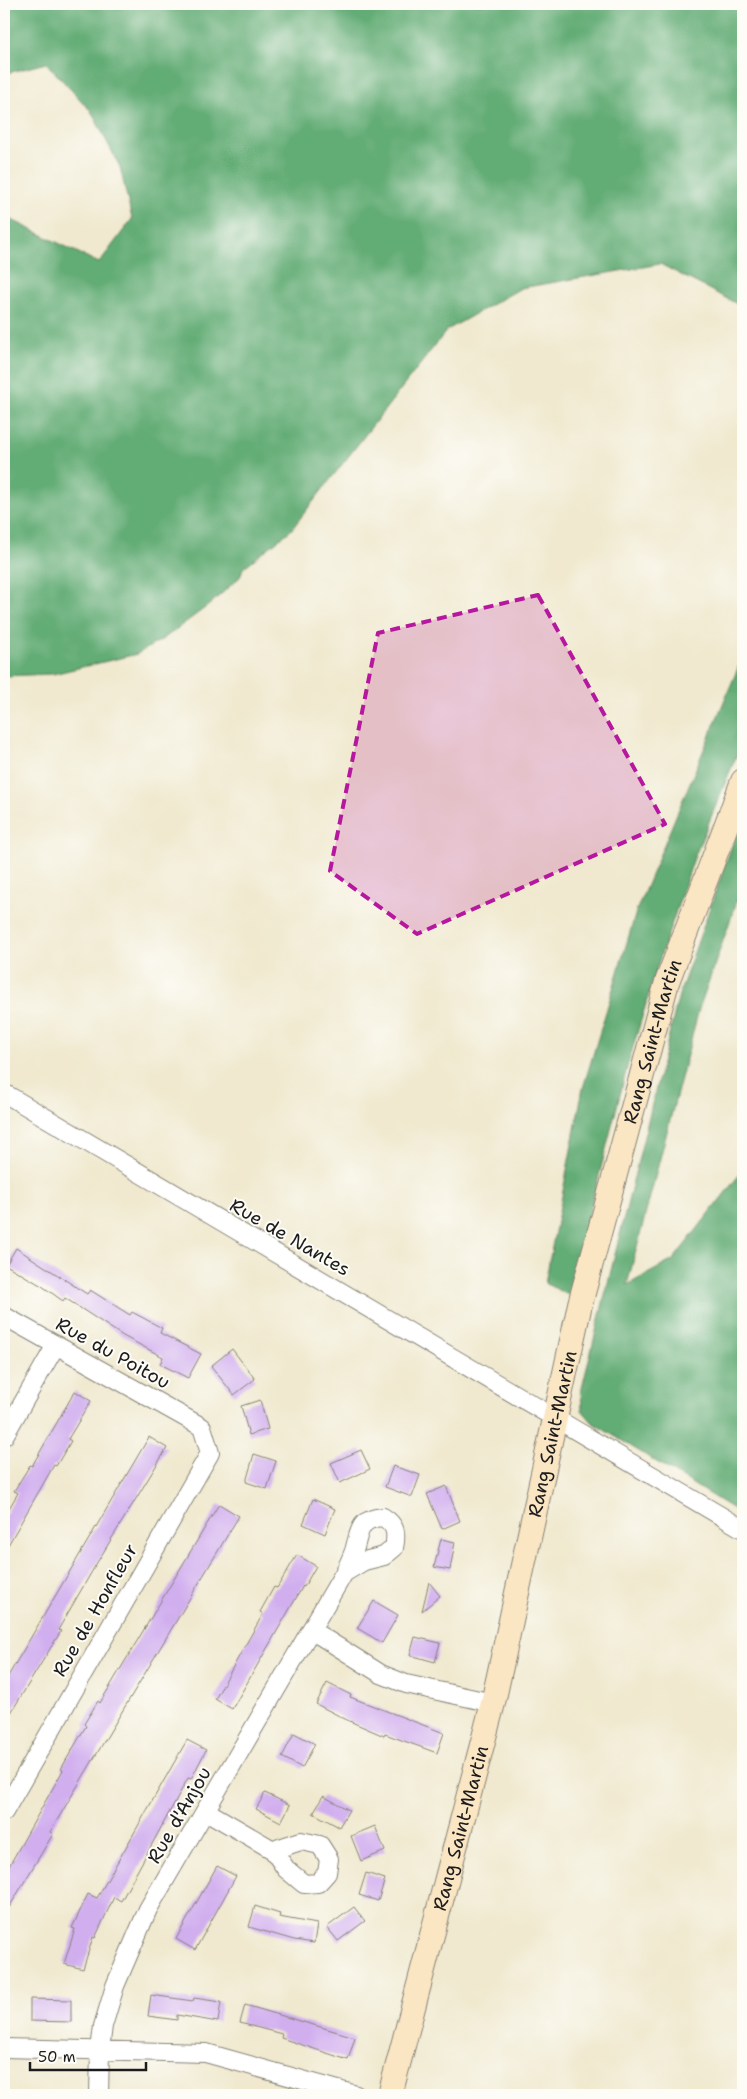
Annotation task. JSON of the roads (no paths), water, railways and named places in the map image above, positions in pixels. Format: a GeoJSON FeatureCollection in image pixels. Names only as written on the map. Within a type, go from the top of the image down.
{"type":"FeatureCollection","features":[{"type":"Feature","properties":{"kind":"street","name":"Rang Saint-Martin"},"geometry":{"type":"LineString","coordinates":[[390,2095],[492,1703],[580,1304],[666,982],[743,781]]}},
{"type":"Feature","properties":{"kind":"street","name":"Rue de Nantes"},"geometry":{"type":"LineString","coordinates":[[4,1093],[743,1529]]}},
{"type":"Feature","properties":{"kind":"street","name":"Rue du Poitou"},"geometry":{"type":"LineString","coordinates":[[4,1316],[202,1427]]}},
{"type":"Feature","properties":{"kind":"street"},"geometry":{"type":"LineString","coordinates":[[4,1436],[56,1345]]}},
{"type":"Feature","properties":{"kind":"street","name":"Rue de Honfleur"},"geometry":{"type":"LineString","coordinates":[[4,1812],[210,1453],[202,1427]]}},
{"type":"Feature","properties":{"kind":"street","name":"Rue d'Anjou"},"geometry":{"type":"LineString","coordinates":[[99,2095],[100,2050],[104,2026],[115,1986],[148,1909],[344,1573]]}},
{"type":"Feature","properties":{"kind":"street"},"geometry":{"type":"LineString","coordinates":[[311,1630],[381,1674],[406,1684],[492,1703]]}},
{"type":"Feature","properties":{"kind":"street"},"geometry":{"type":"LineString","coordinates":[[206,1811],[273,1850]]}},
{"type":"Feature","properties":{"kind":"street"},"geometry":{"type":"LineString","coordinates":[[4,2048],[206,2053],[356,2095]]}}]}
